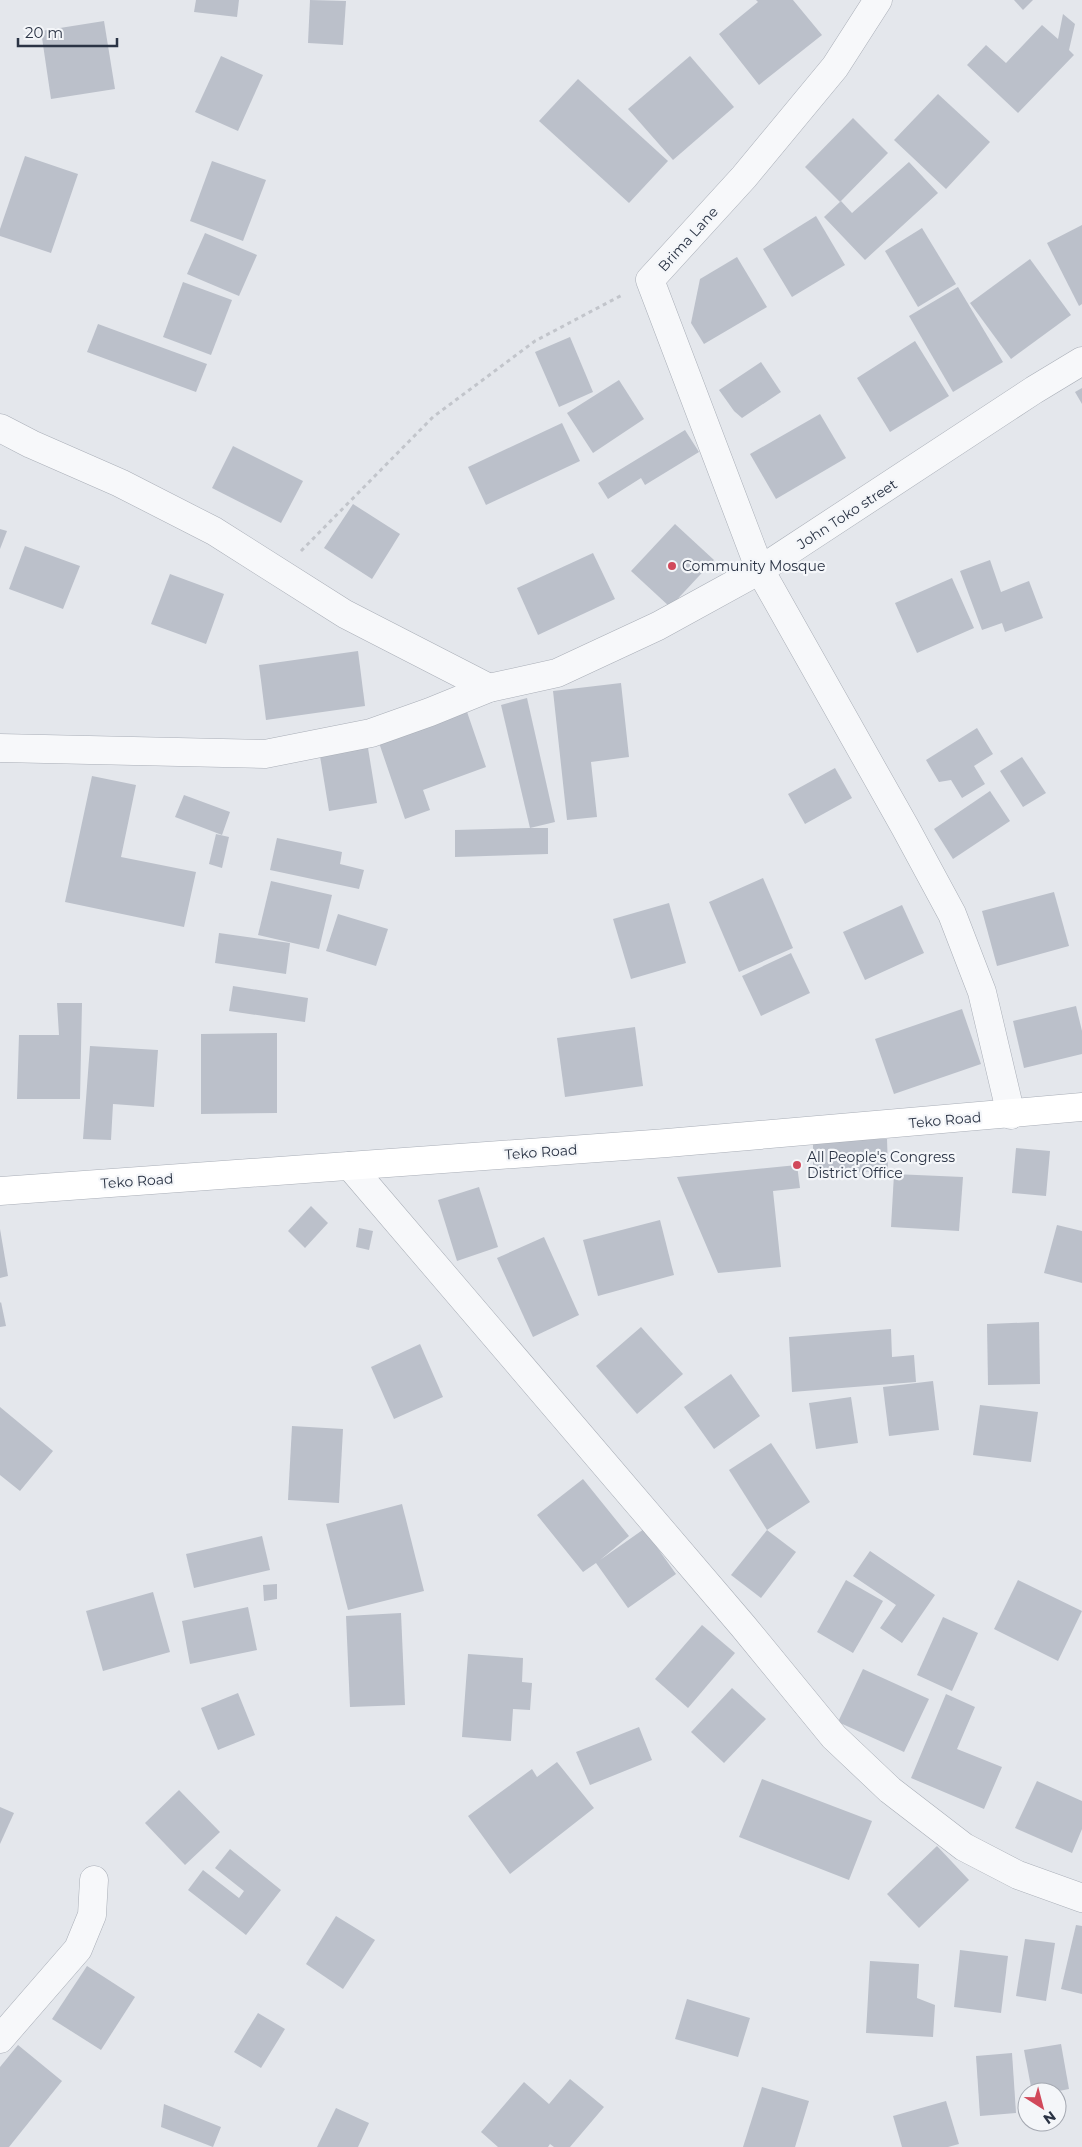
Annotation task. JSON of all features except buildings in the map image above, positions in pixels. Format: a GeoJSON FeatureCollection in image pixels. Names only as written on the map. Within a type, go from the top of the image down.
{"type":"FeatureCollection","features":[{"type":"Feature","properties":{"kind":"street","name":"Brima Lane"},"geometry":{"type":"LineString","coordinates":[[878,0],[835,67],[744,177],[650,280],[760,570],[952,914],[982,992],[1011,1114]]}},
{"type":"Feature","properties":{"kind":"street","name":"John Toko street"},"geometry":{"type":"LineString","coordinates":[[0,748],[266,754],[371,733],[489,688],[557,673],[658,626],[760,570],[1034,390],[1082,361]]}},
{"type":"Feature","properties":{"kind":"street"},"geometry":{"type":"LineString","coordinates":[[0,428],[31,444],[120,483],[214,532],[344,614],[489,688]]}},
{"type":"Feature","properties":{"kind":"street","name":"Teko Road"},"geometry":{"type":"LineString","coordinates":[[0,1190],[677,1142],[1082,1107]]}},
{"type":"Feature","properties":{"kind":"street"},"geometry":{"type":"LineString","coordinates":[[350,1166],[743,1626],[834,1737],[890,1790],[964,1847],[1018,1875],[1082,1898]]}},
{"type":"Feature","properties":{"kind":"street"},"geometry":{"type":"LineString","coordinates":[[0,2039],[78,1949],[92,1915],[94,1880]]}},
{"type":"Feature","properties":{"kind":"path"},"geometry":{"type":"LineString","coordinates":[[279,573],[433,417],[534,341],[650,280]]}},
{"type":"Feature","properties":{"kind":"place","name":"Community Mosque"},"geometry":{"type":"Point","coordinates":[672,566]}},
{"type":"Feature","properties":{"kind":"place","name":"All People's Congress District Office"},"geometry":{"type":"Point","coordinates":[797,1165]}}]}
